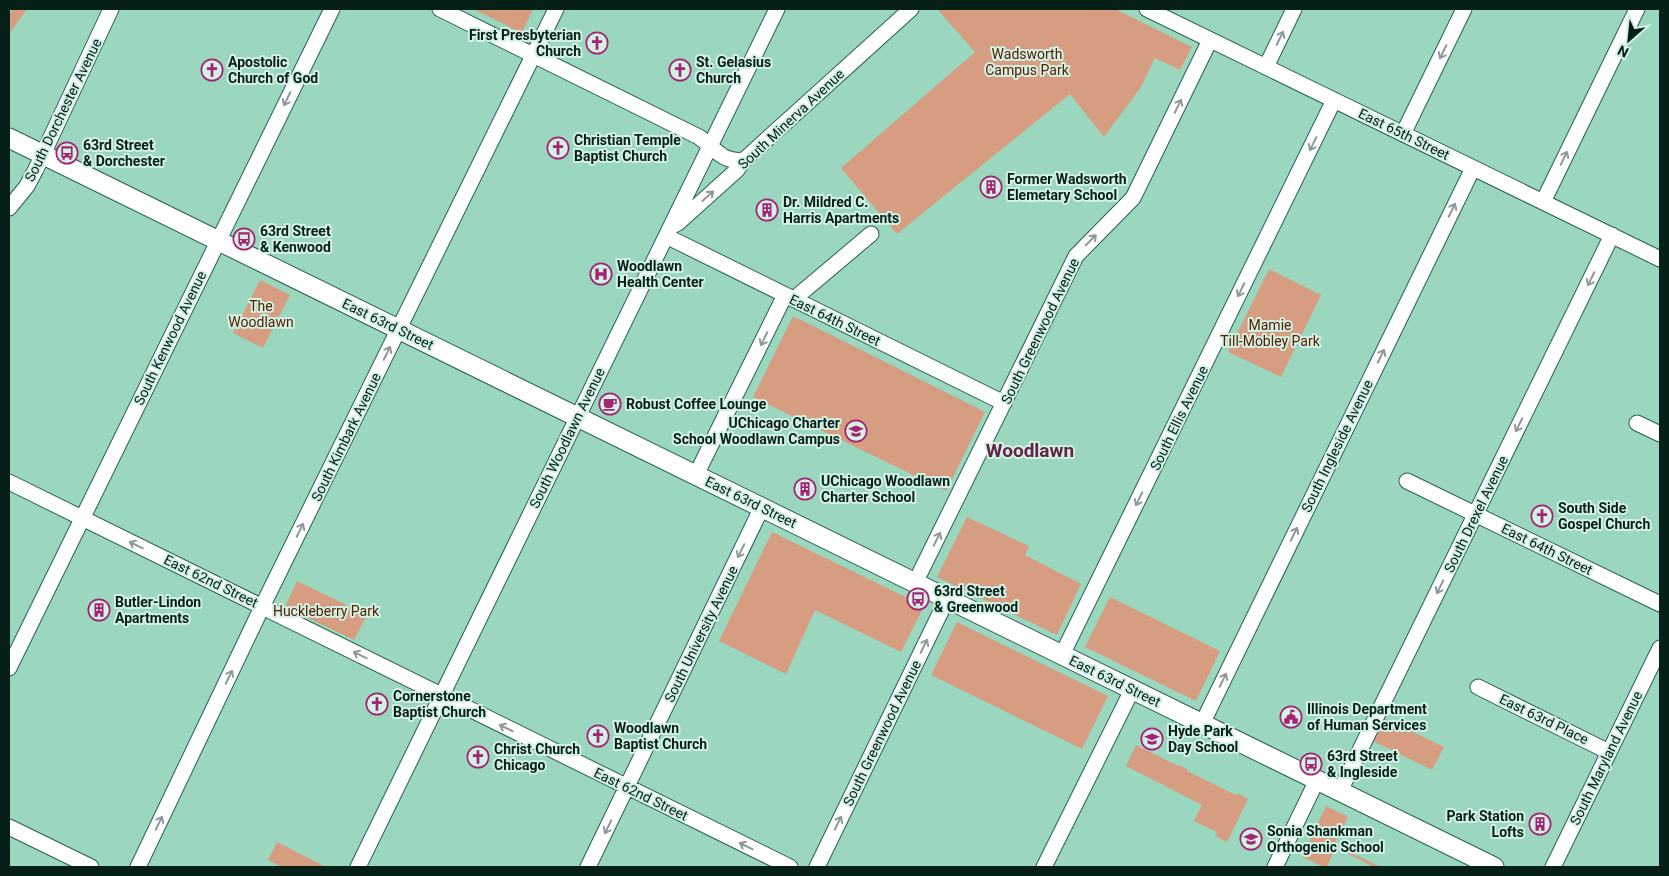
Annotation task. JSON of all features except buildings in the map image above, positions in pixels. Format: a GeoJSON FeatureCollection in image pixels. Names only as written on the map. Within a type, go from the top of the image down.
{"type":"FeatureCollection","features":[{"type":"Feature","properties":{"kind":"main road","name":"East 63rd Street"},"geometry":{"type":"LineString","coordinates":[[9,138],[1494,867]]}},
{"type":"Feature","properties":{"kind":"street","name":"South Dorchester Avenue"},"geometry":{"type":"LineString","coordinates":[[9,208],[27,186],[112,9]]}},
{"type":"Feature","properties":{"kind":"street","name":"South Kenwood Avenue"},"geometry":{"type":"LineString","coordinates":[[9,668],[217,240],[332,9]]}},
{"type":"Feature","properties":{"kind":"street"},"geometry":{"type":"LineString","coordinates":[[440,9],[699,136],[723,157],[732,161],[744,160]]}},
{"type":"Feature","properties":{"kind":"street","name":"South Kimbark Avenue"},"geometry":{"type":"LineString","coordinates":[[138,867],[262,607],[556,9]]}},
{"type":"Feature","properties":{"kind":"street","name":"South Woodlawn Avenue"},"geometry":{"type":"LineString","coordinates":[[358,867],[776,9]]}},
{"type":"Feature","properties":{"kind":"street","name":"South Minerva Avenue"},"geometry":{"type":"LineString","coordinates":[[668,231],[737,170],[744,160],[911,9]]}},
{"type":"Feature","properties":{"kind":"street","name":"East 65th Street"},"geometry":{"type":"LineString","coordinates":[[1147,9],[1660,259]]}},
{"type":"Feature","properties":{"kind":"street"},"geometry":{"type":"LineString","coordinates":[[1266,67],[1294,9]]}},
{"type":"Feature","properties":{"kind":"street"},"geometry":{"type":"LineString","coordinates":[[1403,134],[1464,9]]}},
{"type":"Feature","properties":{"kind":"street"},"geometry":{"type":"LineString","coordinates":[[1543,202],[1637,9]]}},
{"type":"Feature","properties":{"kind":"street","name":"South Greenwood Avenue"},"geometry":{"type":"LineString","coordinates":[[915,583],[1076,256],[1133,198],[1210,40]]}},
{"type":"Feature","properties":{"kind":"street","name":"South Ellis Avenue"},"geometry":{"type":"LineString","coordinates":[[1062,655],[1334,100]]}},
{"type":"Feature","properties":{"kind":"street","name":"South Ingleside Avenue"},"geometry":{"type":"LineString","coordinates":[[1202,724],[1473,168]]}},
{"type":"Feature","properties":{"kind":"street","name":"East 64th Street"},"geometry":{"type":"LineString","coordinates":[[668,231],[790,297],[1004,403]]}},
{"type":"Feature","properties":{"kind":"street"},"geometry":{"type":"LineString","coordinates":[[696,475],[790,297],[871,234]]}},
{"type":"Feature","properties":{"kind":"street","name":"South Drexel Avenue"},"geometry":{"type":"LineString","coordinates":[[1340,791],[1612,235]]}},
{"type":"Feature","properties":{"kind":"street"},"geometry":{"type":"LineString","coordinates":[[1637,423],[1660,434]]}},
{"type":"Feature","properties":{"kind":"street","name":"East 64th Street"},"geometry":{"type":"LineString","coordinates":[[1407,480],[1660,604]]}},
{"type":"Feature","properties":{"kind":"street","name":"East 62nd Street"},"geometry":{"type":"LineString","coordinates":[[9,482],[790,867]]}},
{"type":"Feature","properties":{"kind":"street","name":"South University Avenue"},"geometry":{"type":"LineString","coordinates":[[588,867],[762,507]]}},
{"type":"Feature","properties":{"kind":"street","name":"South Greenwood Avenue"},"geometry":{"type":"LineString","coordinates":[[817,867],[947,599]]}},
{"type":"Feature","properties":{"kind":"street","name":"South Maryland Avenue"},"geometry":{"type":"LineString","coordinates":[[1552,867],[1660,648]]}},
{"type":"Feature","properties":{"kind":"street","name":"East 63rd Place"},"geometry":{"type":"LineString","coordinates":[[1478,687],[1610,752]]}},
{"type":"Feature","properties":{"kind":"street"},"geometry":{"type":"LineString","coordinates":[[1044,867],[1132,690]]}},
{"type":"Feature","properties":{"kind":"street"},"geometry":{"type":"LineString","coordinates":[[1275,867],[1317,780]]}},
{"type":"Feature","properties":{"kind":"street"},"geometry":{"type":"LineString","coordinates":[[9,827],[92,867]]}},
{"type":"Feature","properties":{"kind":"green space"},"geometry":{"type":"Polygon","coordinates":[[[13,9],[27,9],[9,34],[9,15],[13,9]]]}},
{"type":"Feature","properties":{"kind":"green space"},"geometry":{"type":"Polygon","coordinates":[[[473,9],[533,9],[522,33],[473,9]]]}},
{"type":"Feature","properties":{"kind":"green space","name":"Wadsworth Campus Park"},"geometry":{"type":"Polygon","coordinates":[[[937,9],[1115,9],[1192,47],[1180,70],[1155,58],[1141,87],[1104,137],[1070,94],[897,234],[841,168],[975,52],[937,9]]]}},
{"type":"Feature","properties":{"kind":"green space","name":"Mamie Till-Mobley Park"},"geometry":{"type":"Polygon","coordinates":[[[1269,269],[1321,295],[1281,377],[1228,352],[1269,269]]]}},
{"type":"Feature","properties":{"kind":"green space","name":"The Woodlawn"},"geometry":{"type":"Polygon","coordinates":[[[260,280],[290,295],[263,348],[233,333],[260,280]]]}},
{"type":"Feature","properties":{"kind":"green space"},"geometry":{"type":"Polygon","coordinates":[[[793,316],[985,412],[946,491],[753,397],[793,316]]]}},
{"type":"Feature","properties":{"kind":"green space"},"geometry":{"type":"Polygon","coordinates":[[[967,517],[1029,546],[1025,555],[1081,584],[1057,635],[937,577],[967,517]]]}},
{"type":"Feature","properties":{"kind":"green space"},"geometry":{"type":"Polygon","coordinates":[[[772,532],[924,606],[901,652],[815,610],[786,674],[719,641],[772,532]]]}},
{"type":"Feature","properties":{"kind":"green space","name":"Huckleberry Park"},"geometry":{"type":"Polygon","coordinates":[[[297,581],[367,615],[354,640],[285,607],[297,581]]]}},
{"type":"Feature","properties":{"kind":"green space"},"geometry":{"type":"Polygon","coordinates":[[[1110,597],[1220,651],[1196,701],[1085,647],[1110,597]]]}},
{"type":"Feature","properties":{"kind":"green space"},"geometry":{"type":"Polygon","coordinates":[[[957,622],[1108,696],[1082,749],[931,675],[957,622]]]}},
{"type":"Feature","properties":{"kind":"green space"},"geometry":{"type":"Polygon","coordinates":[[[1384,718],[1444,747],[1432,770],[1373,741],[1384,718]]]}},
{"type":"Feature","properties":{"kind":"green space"},"geometry":{"type":"Polygon","coordinates":[[[1136,745],[1236,795],[1237,793],[1248,799],[1227,842],[1215,836],[1217,832],[1194,821],[1202,805],[1126,766],[1136,745]]]}},
{"type":"Feature","properties":{"kind":"green space"},"geometry":{"type":"Polygon","coordinates":[[[1326,806],[1348,817],[1332,849],[1334,851],[1327,867],[1324,867],[1302,857],[1326,806]]]}},
{"type":"Feature","properties":{"kind":"green space"},"geometry":{"type":"Polygon","coordinates":[[[277,842],[326,867],[282,867],[268,860],[277,842]]]}},
{"type":"Feature","properties":{"kind":"green space"},"geometry":{"type":"Polygon","coordinates":[[[1337,846],[1381,867],[1374,867],[1336,848],[1337,846]]]}},
{"type":"Feature","properties":{"kind":"place","name":"First Presbyterian Church"},"geometry":{"type":"Point","coordinates":[597,43]}},
{"type":"Feature","properties":{"kind":"place","name":"Apostolic Church of God"},"geometry":{"type":"Point","coordinates":[212,70]}},
{"type":"Feature","properties":{"kind":"place","name":"St. Gelasius Church"},"geometry":{"type":"Point","coordinates":[680,70]}},
{"type":"Feature","properties":{"kind":"place","name":"Christian Temple Baptist Church"},"geometry":{"type":"Point","coordinates":[558,148]}},
{"type":"Feature","properties":{"kind":"place","name":"63rd Street & Dorchester"},"geometry":{"type":"Point","coordinates":[67,153]}},
{"type":"Feature","properties":{"kind":"place","name":"Former Wadsworth Elemetary School"},"geometry":{"type":"Point","coordinates":[991,187]}},
{"type":"Feature","properties":{"kind":"place","name":"Dr. Mildred C. Harris Apartments"},"geometry":{"type":"Point","coordinates":[767,210]}},
{"type":"Feature","properties":{"kind":"place","name":"63rd Street & Kenwood"},"geometry":{"type":"Point","coordinates":[244,239]}},
{"type":"Feature","properties":{"kind":"place","name":"Woodlawn Health Center"},"geometry":{"type":"Point","coordinates":[601,274]}},
{"type":"Feature","properties":{"kind":"place","name":"Robust Coffee Lounge"},"geometry":{"type":"Point","coordinates":[610,404]}},
{"type":"Feature","properties":{"kind":"place","name":"UChicago Charter School Woodlawn Campus"},"geometry":{"type":"Point","coordinates":[856,431]}},
{"type":"Feature","properties":{"kind":"place","name":"UChicago Woodlawn Charter School"},"geometry":{"type":"Point","coordinates":[805,489]}},
{"type":"Feature","properties":{"kind":"place","name":"South Side Gospel Church"},"geometry":{"type":"Point","coordinates":[1542,516]}},
{"type":"Feature","properties":{"kind":"place","name":"63rd Street & Greenwood"},"geometry":{"type":"Point","coordinates":[918,599]}},
{"type":"Feature","properties":{"kind":"place","name":"Butler-Lindon Apartments"},"geometry":{"type":"Point","coordinates":[99,610]}},
{"type":"Feature","properties":{"kind":"place","name":"Cornerstone Baptist Church"},"geometry":{"type":"Point","coordinates":[377,704]}},
{"type":"Feature","properties":{"kind":"place","name":"Illinois Department of Human Services"},"geometry":{"type":"Point","coordinates":[1291,717]}},
{"type":"Feature","properties":{"kind":"place","name":"Woodlawn Baptist Church"},"geometry":{"type":"Point","coordinates":[598,736]}},
{"type":"Feature","properties":{"kind":"place","name":"Hyde Park Day School"},"geometry":{"type":"Point","coordinates":[1152,739]}},
{"type":"Feature","properties":{"kind":"place","name":"Christ Church Chicago"},"geometry":{"type":"Point","coordinates":[478,757]}},
{"type":"Feature","properties":{"kind":"place","name":"63rd Street & Ingleside"},"geometry":{"type":"Point","coordinates":[1311,764]}},
{"type":"Feature","properties":{"kind":"place","name":"Park Station Lofts"},"geometry":{"type":"Point","coordinates":[1540,824]}},
{"type":"Feature","properties":{"kind":"place","name":"Sonia Shankman Orthogenic School"},"geometry":{"type":"Point","coordinates":[1251,839]}},
{"type":"Feature","properties":{"kind":"district","name":"Woodlawn"},"geometry":{"type":"Point","coordinates":[1030,450]}}]}
